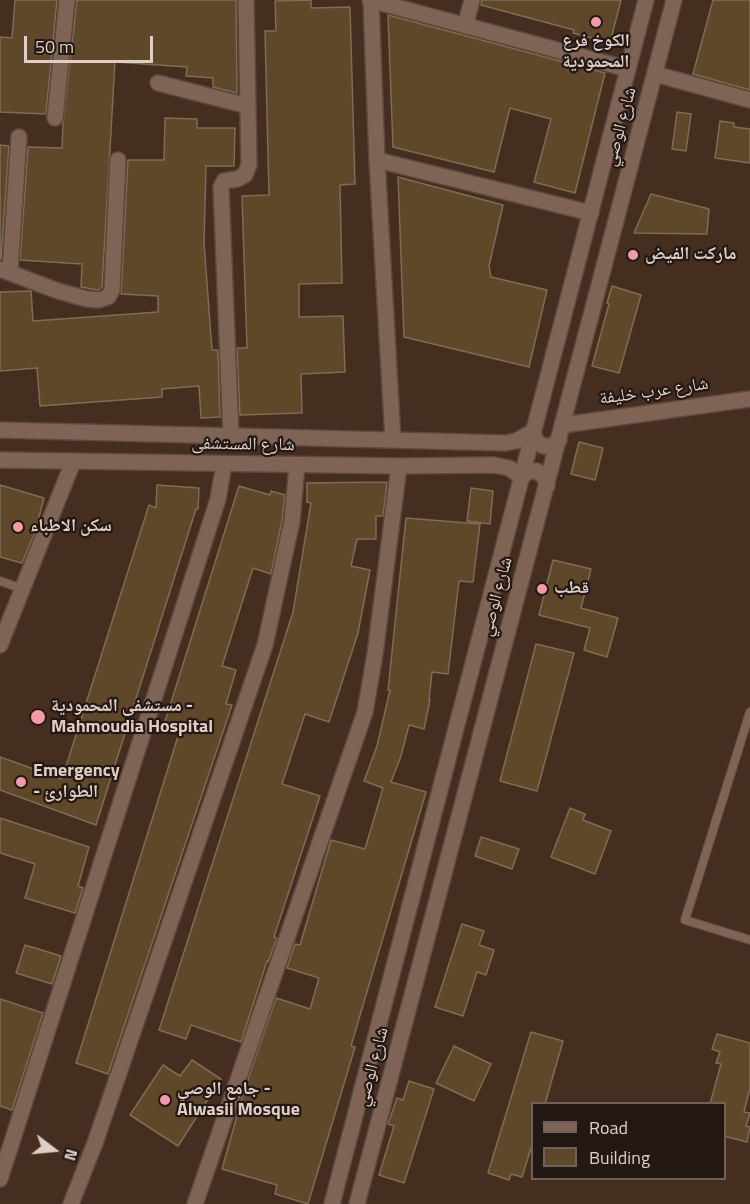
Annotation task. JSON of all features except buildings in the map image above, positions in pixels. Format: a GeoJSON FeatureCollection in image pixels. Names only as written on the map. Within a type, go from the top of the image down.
{"type":"FeatureCollection","features":[{"type":"Feature","properties":{"kind":"street"},"geometry":{"type":"LineString","coordinates":[[55,118],[67,0]]}},
{"type":"Feature","properties":{"kind":"street"},"geometry":{"type":"LineString","coordinates":[[231,436],[221,187],[228,179],[237,179],[245,175],[249,165],[246,0]]}},
{"type":"Feature","properties":{"kind":"street"},"geometry":{"type":"LineString","coordinates":[[393,440],[377,160],[371,0],[628,69]]}},
{"type":"Feature","properties":{"kind":"street"},"geometry":{"type":"LineString","coordinates":[[465,26],[472,0]]}},
{"type":"Feature","properties":{"kind":"street","name":"شارع الوصي"},"geometry":{"type":"LineString","coordinates":[[332,1204],[646,0]]}},
{"type":"Feature","properties":{"kind":"street","name":"شارع الوصي"},"geometry":{"type":"LineString","coordinates":[[357,1204],[674,0]]}},
{"type":"Feature","properties":{"kind":"street"},"geometry":{"type":"LineString","coordinates":[[655,74],[750,100]]}},
{"type":"Feature","properties":{"kind":"street"},"geometry":{"type":"LineString","coordinates":[[158,83],[248,106]]}},
{"type":"Feature","properties":{"kind":"street"},"geometry":{"type":"LineString","coordinates":[[19,137],[5,270],[58,291],[87,299],[99,300],[108,297],[112,290],[118,160]]}},
{"type":"Feature","properties":{"kind":"street"},"geometry":{"type":"LineString","coordinates":[[377,160],[592,208],[601,199],[610,199],[617,205],[618,214]]}},
{"type":"Feature","properties":{"kind":"street"},"geometry":{"type":"LineString","coordinates":[[605,160],[608,169],[615,175],[624,174],[630,168]]}},
{"type":"Feature","properties":{"kind":"street","name":"شارع عرب خليفة"},"geometry":{"type":"LineString","coordinates":[[563,425],[750,399]]}},
{"type":"Feature","properties":{"kind":"street","name":"شارع المستشفى"},"geometry":{"type":"LineString","coordinates":[[0,430],[486,442]]}},
{"type":"Feature","properties":{"kind":"street"},"geometry":{"type":"LineString","coordinates":[[486,442],[516,441],[533,432],[536,441],[543,446],[552,446],[559,440]]}},
{"type":"Feature","properties":{"kind":"street"},"geometry":{"type":"LineString","coordinates":[[486,442],[510,448],[527,458],[544,477],[547,486]]}},
{"type":"Feature","properties":{"kind":"street"},"geometry":{"type":"LineString","coordinates":[[486,442],[495,448],[496,454],[492,463],[486,465]]}},
{"type":"Feature","properties":{"kind":"street"},"geometry":{"type":"LineString","coordinates":[[486,465],[511,464],[527,458],[543,446]]}},
{"type":"Feature","properties":{"kind":"street","name":"شارع المستشفى"},"geometry":{"type":"LineString","coordinates":[[0,460],[297,465],[486,465]]}},
{"type":"Feature","properties":{"kind":"street"},"geometry":{"type":"LineString","coordinates":[[0,645],[73,462]]}},
{"type":"Feature","properties":{"kind":"street"},"geometry":{"type":"LineString","coordinates":[[0,1179],[218,499],[224,464]]}},
{"type":"Feature","properties":{"kind":"street"},"geometry":{"type":"LineString","coordinates":[[71,1204],[95,1143],[265,645],[292,521],[297,465]]}},
{"type":"Feature","properties":{"kind":"street"},"geometry":{"type":"LineString","coordinates":[[486,465],[509,468],[522,477],[529,471],[537,471]]}},
{"type":"Feature","properties":{"kind":"street"},"geometry":{"type":"LineString","coordinates":[[195,1204],[365,712],[375,654],[399,466]]}},
{"type":"Feature","properties":{"kind":"lane"},"geometry":{"type":"LineString","coordinates":[[0,581],[23,590]]}},
{"type":"Feature","properties":{"kind":"lane"},"geometry":{"type":"LineString","coordinates":[[750,712],[685,920],[750,940]]}},
{"type":"Feature","properties":{"kind":"place","name":"الكوخ فرع المحمودية"},"geometry":{"type":"Point","coordinates":[596,22]}},
{"type":"Feature","properties":{"kind":"place","name":"ماركت الفيض"},"geometry":{"type":"Point","coordinates":[633,255]}},
{"type":"Feature","properties":{"kind":"place","name":"سكن الاطباء"},"geometry":{"type":"Point","coordinates":[18,527]}},
{"type":"Feature","properties":{"kind":"place","name":"قطب"},"geometry":{"type":"Point","coordinates":[542,589]}},
{"type":"Feature","properties":{"kind":"place","name":"مستشفى المحمودية - Mahmoudia Hospital"},"geometry":{"type":"Point","coordinates":[38,717]}},
{"type":"Feature","properties":{"kind":"place","name":"Emergency - الطوارئ"},"geometry":{"type":"Point","coordinates":[21,782]}},
{"type":"Feature","properties":{"kind":"place","name":"جامع الوصي - Alwasii Mosque"},"geometry":{"type":"Point","coordinates":[165,1100]}}]}
